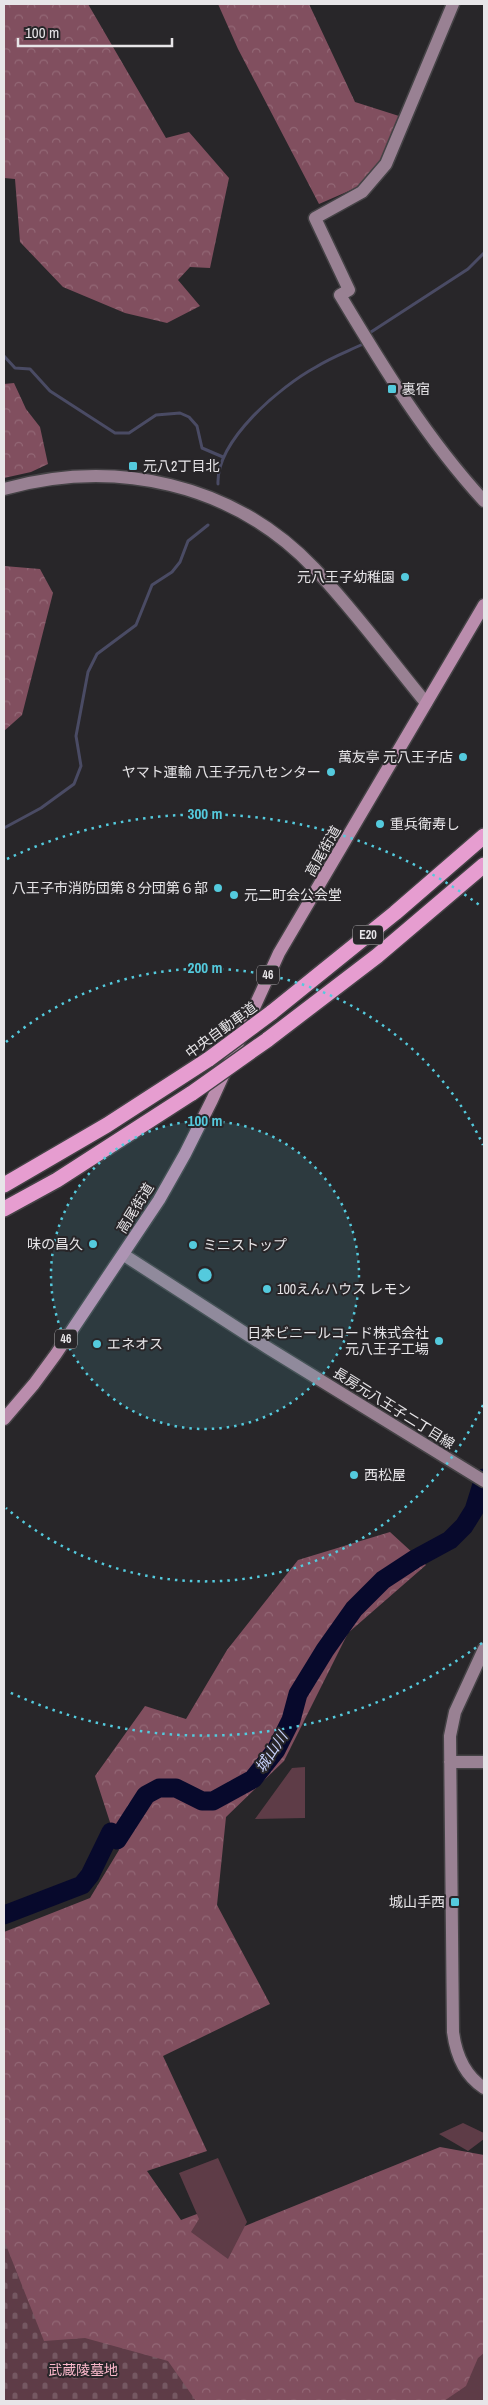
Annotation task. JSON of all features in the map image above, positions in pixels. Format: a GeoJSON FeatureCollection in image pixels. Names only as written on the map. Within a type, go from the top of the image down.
{"type":"FeatureCollection","features":[{"type":"Feature","properties":{"kind":"highway","name":"中央自動車道"},"geometry":{"type":"LineString","coordinates":[[4,1185],[108,1125],[209,1059],[271,1013],[395,913],[484,836]]}},
{"type":"Feature","properties":{"kind":"highway","name":"E20"},"geometry":{"type":"LineString","coordinates":[[4,1210],[57,1180],[192,1093],[267,1040],[377,956],[484,865]]}},
{"type":"Feature","properties":{"kind":"main road","name":"高尾街道"},"geometry":{"type":"LineString","coordinates":[[4,1419],[34,1384],[124,1255],[185,1154],[279,953],[484,605]]}},
{"type":"Feature","properties":{"kind":"street"},"geometry":{"type":"LineString","coordinates":[[453,4],[386,164],[362,192],[315,218],[349,290],[340,295],[369,344],[453,466],[484,500]]}},
{"type":"Feature","properties":{"kind":"street"},"geometry":{"type":"LineString","coordinates":[[4,490],[63,478],[115,476],[142,478],[192,490],[231,507],[261,524],[314,568],[426,703]]}},
{"type":"Feature","properties":{"kind":"street","name":"長房元八王子二丁目線"},"geometry":{"type":"LineString","coordinates":[[124,1255],[268,1348],[484,1481]]}},
{"type":"Feature","properties":{"kind":"street"},"geometry":{"type":"LineString","coordinates":[[484,1649],[454,1712],[450,1736],[453,2032],[455,2049],[468,2074],[484,2088]]}},
{"type":"Feature","properties":{"kind":"street"},"geometry":{"type":"LineString","coordinates":[[450,1762],[484,1762]]}},
{"type":"Feature","properties":{"kind":"green space"},"geometry":{"type":"Polygon","coordinates":[[[4,4],[88,4],[166,138],[189,132],[229,178],[210,268],[190,267],[178,280],[200,306],[167,323],[125,313],[63,287],[20,242],[15,179],[4,178],[4,4]]]}},
{"type":"Feature","properties":{"kind":"green space"},"geometry":{"type":"Polygon","coordinates":[[[218,4],[309,4],[355,102],[399,116],[380,163],[358,187],[319,204],[238,49],[218,4]]]}},
{"type":"Feature","properties":{"kind":"green space"},"geometry":{"type":"Polygon","coordinates":[[[14,383],[26,409],[40,427],[48,464],[31,472],[4,478],[4,384],[14,383]]]}},
{"type":"Feature","properties":{"kind":"green space"},"geometry":{"type":"Polygon","coordinates":[[[4,566],[40,569],[53,593],[22,715],[4,731],[4,566]]]}},
{"type":"Feature","properties":{"kind":"green space"},"geometry":{"type":"Polygon","coordinates":[[[390,1532],[426,1565],[348,1633],[284,1761],[226,1817],[217,1905],[270,2004],[163,2056],[207,2151],[147,2171],[181,2220],[226,2203],[245,2226],[440,2147],[484,2155],[484,2401],[4,2401],[4,1932],[90,1898],[119,1850],[95,1776],[145,1706],[186,1719],[227,1650],[298,1560],[390,1532]]]}},
{"type":"Feature","properties":{"kind":"green space"},"geometry":{"type":"Polygon","coordinates":[[[305,1767],[305,1818],[255,1819],[292,1768],[305,1767]]]}},
{"type":"Feature","properties":{"kind":"green space"},"geometry":{"type":"Polygon","coordinates":[[[463,2123],[484,2133],[484,2139],[468,2151],[439,2134],[463,2123]]]}},
{"type":"Feature","properties":{"kind":"green space"},"geometry":{"type":"Polygon","coordinates":[[[218,2158],[247,2222],[228,2259],[191,2232],[199,2219],[179,2173],[218,2158]]]}},
{"type":"Feature","properties":{"kind":"green space","name":"武蔵陵墓地"},"geometry":{"type":"Polygon","coordinates":[[[4,2240],[44,2341],[85,2338],[168,2361],[196,2401],[4,2401],[4,2240]]]}},
{"type":"Feature","properties":{"kind":"green space"},"geometry":{"type":"Polygon","coordinates":[[[484,2353],[484,2401],[444,2401],[466,2386],[478,2358],[484,2353]]]}},
{"type":"Feature","properties":{"kind":"waterway"},"geometry":{"type":"LineString","coordinates":[[371,332],[468,269],[484,253]]}},
{"type":"Feature","properties":{"kind":"waterway"},"geometry":{"type":"LineString","coordinates":[[218,484],[220,467],[228,450],[253,416],[286,387],[302,376],[327,361],[361,345]]}},
{"type":"Feature","properties":{"kind":"waterway"},"geometry":{"type":"LineString","coordinates":[[4,356],[15,368],[30,369],[50,391],[115,433],[129,433],[156,415],[180,413],[189,417],[197,426],[202,448],[223,457]]}},
{"type":"Feature","properties":{"kind":"waterway"},"geometry":{"type":"LineString","coordinates":[[4,828],[41,808],[74,784],[81,766],[76,736],[88,672],[97,654],[136,625],[152,585],[172,572],[180,562],[188,541],[208,525]]}},
{"type":"Feature","properties":{"kind":"waterway","name":"城山川"},"geometry":{"type":"LineString","coordinates":[[4,1915],[82,1885],[90,1875],[111,1832],[117,1840],[146,1795],[159,1788],[176,1788],[202,1801],[213,1801],[253,1779],[276,1750],[291,1720],[298,1694],[325,1650],[354,1609],[383,1580],[415,1559],[450,1540],[464,1526],[474,1510],[484,1478]]}},
{"type":"Feature","properties":{"kind":"place","name":"裏宿"},"geometry":{"type":"Point","coordinates":[392,389]}},
{"type":"Feature","properties":{"kind":"place","name":"元八2丁目北"},"geometry":{"type":"Point","coordinates":[133,466]}},
{"type":"Feature","properties":{"kind":"place","name":"元八王子幼稚園"},"geometry":{"type":"Point","coordinates":[405,577]}},
{"type":"Feature","properties":{"kind":"place","name":"萬友亭 元八王子店"},"geometry":{"type":"Point","coordinates":[463,757]}},
{"type":"Feature","properties":{"kind":"place","name":"ヤマト運輸 八王子元八センター"},"geometry":{"type":"Point","coordinates":[331,772]}},
{"type":"Feature","properties":{"kind":"place","name":"重兵衛寿し"},"geometry":{"type":"Point","coordinates":[380,824]}},
{"type":"Feature","properties":{"kind":"place","name":"八王子市消防団第８分団第６部"},"geometry":{"type":"Point","coordinates":[218,888]}},
{"type":"Feature","properties":{"kind":"place","name":"元二町会公会堂"},"geometry":{"type":"Point","coordinates":[234,895]}},
{"type":"Feature","properties":{"kind":"place","name":"味の昌久"},"geometry":{"type":"Point","coordinates":[93,1244]}},
{"type":"Feature","properties":{"kind":"place","name":"ミニストップ"},"geometry":{"type":"Point","coordinates":[193,1245]}},
{"type":"Feature","properties":{"kind":"place","name":"100えんハウス レモン"},"geometry":{"type":"Point","coordinates":[267,1289]}},
{"type":"Feature","properties":{"kind":"place","name":"日本ビニールコード株式会社 元八王子工場"},"geometry":{"type":"Point","coordinates":[439,1341]}},
{"type":"Feature","properties":{"kind":"place","name":"エネオス"},"geometry":{"type":"Point","coordinates":[97,1344]}},
{"type":"Feature","properties":{"kind":"place","name":"西松屋"},"geometry":{"type":"Point","coordinates":[354,1475]}},
{"type":"Feature","properties":{"kind":"place","name":"城山手西"},"geometry":{"type":"Point","coordinates":[455,1902]}}]}
